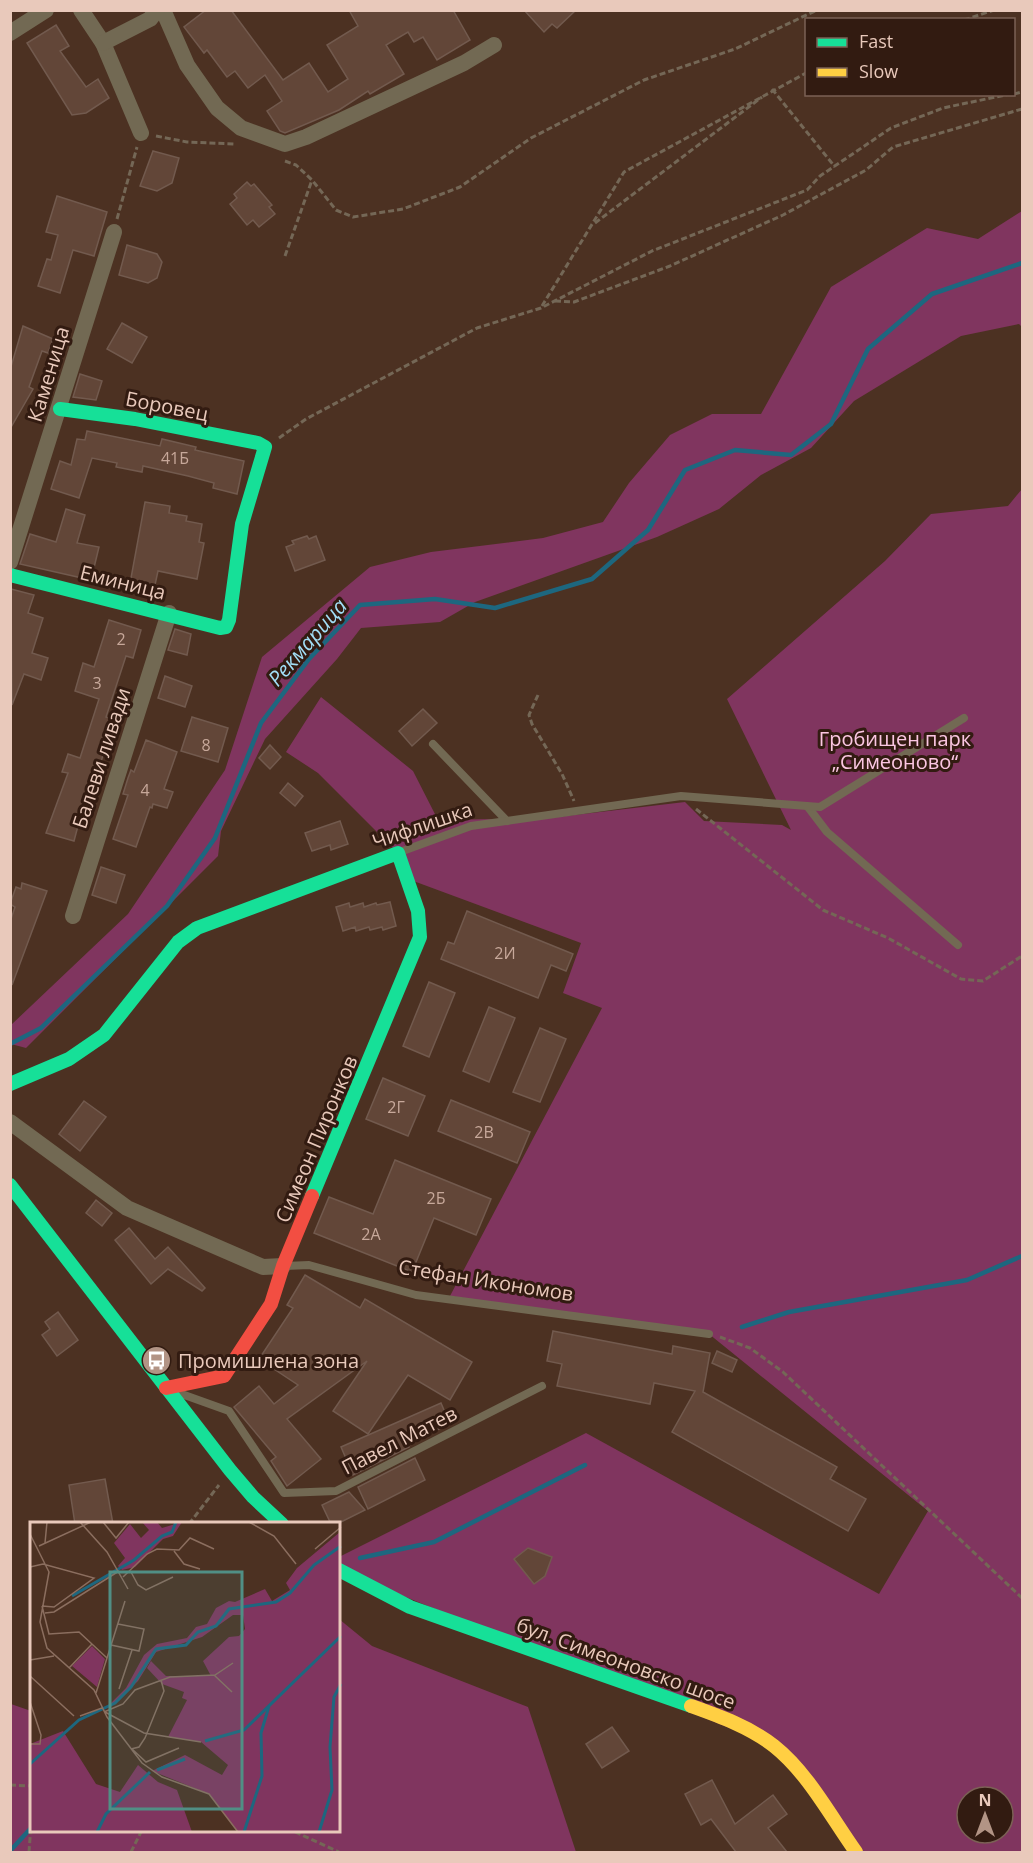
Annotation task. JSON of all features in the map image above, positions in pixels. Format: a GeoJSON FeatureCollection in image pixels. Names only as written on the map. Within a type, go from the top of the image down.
{"type":"FeatureCollection","features":[{"type":"Feature","properties":{"kind":"street"},"geometry":{"type":"LineString","coordinates":[[10,33],[46,10]]}},
{"type":"Feature","properties":{"kind":"street"},"geometry":{"type":"LineString","coordinates":[[81,10],[103,43],[141,133]]}},
{"type":"Feature","properties":{"kind":"street"},"geometry":{"type":"LineString","coordinates":[[103,43],[150,19],[157,10]]}},
{"type":"Feature","properties":{"kind":"street"},"geometry":{"type":"LineString","coordinates":[[163,10],[187,65],[217,108],[241,128],[285,144],[306,137],[464,63],[494,45]]}},
{"type":"Feature","properties":{"kind":"street","name":"Каменица"},"geometry":{"type":"LineString","coordinates":[[10,562],[114,232]]}},
{"type":"Feature","properties":{"kind":"street","name":"Боровец"},"geometry":{"type":"LineString","coordinates":[[60,409],[135,419],[258,443],[265,447]]}},
{"type":"Feature","properties":{"kind":"street","name":"Еминица"},"geometry":{"type":"LineString","coordinates":[[10,574],[170,613],[220,628],[226,627],[242,524],[265,447]]}},
{"type":"Feature","properties":{"kind":"street","name":"Балеви ливади"},"geometry":{"type":"LineString","coordinates":[[73,916],[170,613]]}},
{"type":"Feature","properties":{"kind":"street","name":"Чифлишка"},"geometry":{"type":"LineString","coordinates":[[10,1084],[69,1059],[104,1035],[178,942],[197,928],[398,852]]}},
{"type":"Feature","properties":{"kind":"street","name":"Симеон Пиронков"},"geometry":{"type":"LineString","coordinates":[[166,1388],[224,1376],[271,1304],[283,1266],[420,937],[418,911],[398,852]]}},
{"type":"Feature","properties":{"kind":"street","name":"Стефан Икономов"},"geometry":{"type":"LineString","coordinates":[[10,1122],[127,1208],[263,1267],[283,1266]]}},
{"type":"Feature","properties":{"kind":"street"},"geometry":{"type":"LineString","coordinates":[[10,1185],[230,1470],[253,1497],[280,1522]]}},
{"type":"Feature","properties":{"kind":"street","name":"бул. Симеоновско шосе"},"geometry":{"type":"LineString","coordinates":[[340,1571],[410,1607],[728,1719],[774,1746],[806,1780],[856,1852]]}},
{"type":"Feature","properties":{"kind":"lane","name":"Чифлишка"},"geometry":{"type":"LineString","coordinates":[[398,852],[471,826],[681,796],[820,807],[964,718]]}},
{"type":"Feature","properties":{"kind":"lane"},"geometry":{"type":"LineString","coordinates":[[433,744],[507,821]]}},
{"type":"Feature","properties":{"kind":"lane"},"geometry":{"type":"LineString","coordinates":[[808,807],[827,832],[958,945]]}},
{"type":"Feature","properties":{"kind":"lane","name":"Стефан Икономов"},"geometry":{"type":"LineString","coordinates":[[283,1266],[309,1264],[416,1295],[710,1334]]}},
{"type":"Feature","properties":{"kind":"lane","name":"Павел Матев"},"geometry":{"type":"LineString","coordinates":[[166,1388],[228,1411],[284,1493],[336,1491],[542,1386]]}},
{"type":"Feature","properties":{"kind":"path"},"geometry":{"type":"LineString","coordinates":[[275,157],[296,165],[312,180],[336,210],[353,217],[403,209],[460,187],[531,138],[644,80],[735,49],[816,10]]}},
{"type":"Feature","properties":{"kind":"path"},"geometry":{"type":"LineString","coordinates":[[970,18],[994,10]]}},
{"type":"Feature","properties":{"kind":"path"},"geometry":{"type":"LineString","coordinates":[[541,308],[624,172],[773,89],[805,74]]}},
{"type":"Feature","properties":{"kind":"path"},"geometry":{"type":"LineString","coordinates":[[773,89],[835,167]]}},
{"type":"Feature","properties":{"kind":"path"},"geometry":{"type":"LineString","coordinates":[[592,226],[773,89]]}},
{"type":"Feature","properties":{"kind":"path"},"geometry":{"type":"LineString","coordinates":[[265,447],[306,419],[477,328],[541,308],[652,251],[807,190],[820,176],[891,128],[943,108],[1002,96]]}},
{"type":"Feature","properties":{"kind":"path"},"geometry":{"type":"LineString","coordinates":[[553,301],[574,302],[670,266],[772,220],[866,170],[893,147],[1023,110]]}},
{"type":"Feature","properties":{"kind":"path"},"geometry":{"type":"LineString","coordinates":[[114,232],[141,133],[187,142],[207,141],[244,145]]}},
{"type":"Feature","properties":{"kind":"path"},"geometry":{"type":"LineString","coordinates":[[285,256],[312,180]]}},
{"type":"Feature","properties":{"kind":"path"},"geometry":{"type":"LineString","coordinates":[[538,695],[529,715],[532,724],[562,774],[578,811]]}},
{"type":"Feature","properties":{"kind":"path"},"geometry":{"type":"LineString","coordinates":[[681,796],[823,910],[888,938],[961,979],[983,981],[1023,956]]}},
{"type":"Feature","properties":{"kind":"path"},"geometry":{"type":"LineString","coordinates":[[710,1334],[750,1348],[783,1372],[1023,1598]]}},
{"type":"Feature","properties":{"kind":"path"},"geometry":{"type":"LineString","coordinates":[[191,1522],[230,1470]]}},
{"type":"Feature","properties":{"kind":"path"},"geometry":{"type":"LineString","coordinates":[[10,1785],[30,1786]]}},
{"type":"Feature","properties":{"kind":"path"},"geometry":{"type":"LineString","coordinates":[[29,1852],[30,1833]]}},
{"type":"Feature","properties":{"kind":"path"},"geometry":{"type":"LineString","coordinates":[[131,1852],[140,1833]]}},
{"type":"Feature","properties":{"kind":"path"},"geometry":{"type":"LineString","coordinates":[[297,1833],[339,1852]]}},
{"type":"Feature","properties":{"kind":"green space"},"geometry":{"type":"Polygon","coordinates":[[[1022,211],[1022,327],[1019,324],[961,336],[854,401],[811,448],[761,475],[719,509],[657,537],[475,602],[440,622],[361,628],[337,659],[265,739],[221,831],[218,856],[26,1048],[11,1044],[11,1025],[128,914],[225,770],[262,657],[370,567],[431,552],[543,538],[603,522],[629,483],[670,435],[712,414],[761,414],[831,287],[927,228],[978,239],[1022,211]]]}},
{"type":"Feature","properties":{"kind":"green space","name":"Гробищен парк „Симеоново“"},"geometry":{"type":"Polygon","coordinates":[[[1022,489],[1022,1852],[856,1852],[774,1746],[340,1570],[340,1556],[586,1433],[879,1594],[928,1511],[709,1334],[450,1296],[602,1008],[563,993],[581,943],[408,879],[397,852],[318,773],[286,752],[321,697],[413,771],[438,820],[549,818],[685,802],[704,821],[782,825],[791,830],[727,699],[885,561],[931,514],[1008,506],[1022,489]]]}},
{"type":"Feature","properties":{"kind":"green space"},"geometry":{"type":"Polygon","coordinates":[[[340,1620],[372,1646],[528,1707],[576,1852],[11,1852],[11,1704],[30,1711],[30,1833],[340,1833],[340,1620]]]}},
{"type":"Feature","properties":{"kind":"building"},"geometry":{"type":"Polygon","coordinates":[[[206,10],[231,10],[283,80],[309,63],[328,92],[348,79],[327,45],[358,26],[349,10],[453,10],[470,40],[437,60],[423,37],[414,42],[408,32],[386,45],[404,74],[370,94],[368,91],[339,110],[285,133],[280,131],[267,111],[282,101],[265,75],[248,88],[235,71],[227,77],[207,50],[204,53],[184,27],[206,10]]]}},
{"type":"Feature","properties":{"kind":"building"},"geometry":{"type":"Polygon","coordinates":[[[524,10],[576,10],[557,28],[552,24],[544,32],[524,10]]]}},
{"type":"Feature","properties":{"kind":"building"},"geometry":{"type":"Polygon","coordinates":[[[56,25],[69,46],[60,51],[86,87],[98,79],[109,98],[86,113],[72,115],[27,43],[56,25]]]}},
{"type":"Feature","properties":{"kind":"building"},"geometry":{"type":"Polygon","coordinates":[[[153,151],[179,158],[172,183],[157,191],[140,186],[153,151]]]}},
{"type":"Feature","properties":{"kind":"building"},"geometry":{"type":"Polygon","coordinates":[[[247,182],[251,186],[254,184],[272,205],[269,207],[275,214],[259,227],[253,220],[247,225],[230,204],[237,198],[234,194],[247,182]]]}},
{"type":"Feature","properties":{"kind":"building"},"geometry":{"type":"Polygon","coordinates":[[[57,196],[107,212],[94,256],[73,250],[60,293],[38,286],[47,259],[51,260],[58,235],[46,232],[57,196]]]}},
{"type":"Feature","properties":{"kind":"building"},"geometry":{"type":"Polygon","coordinates":[[[127,245],[157,254],[162,262],[157,278],[148,283],[119,275],[127,245]]]}},
{"type":"Feature","properties":{"kind":"building"},"geometry":{"type":"Polygon","coordinates":[[[122,323],[147,337],[132,363],[107,349],[122,323]]]}},
{"type":"Feature","properties":{"kind":"building"},"geometry":{"type":"Polygon","coordinates":[[[23,326],[53,339],[48,353],[42,351],[29,387],[33,389],[10,429],[10,370],[23,326]]]}},
{"type":"Feature","properties":{"kind":"building"},"geometry":{"type":"Polygon","coordinates":[[[80,374],[102,381],[96,400],[73,397],[80,374]]]}},
{"type":"Feature","properties":{"kind":"building"},"geometry":{"type":"Polygon","coordinates":[[[87,431],[160,446],[162,439],[196,447],[195,450],[244,461],[237,494],[213,488],[214,483],[188,476],[143,466],[142,472],[116,467],[117,463],[92,458],[79,498],[51,489],[60,461],[71,465],[77,439],[85,440],[87,431]]]}},
{"type":"Feature","properties":{"kind":"building"},"geometry":{"type":"Polygon","coordinates":[[[145,502],[170,506],[169,513],[187,516],[186,521],[202,524],[199,542],[204,543],[197,579],[158,571],[153,594],[129,589],[145,502]]]}},
{"type":"Feature","properties":{"kind":"building"},"geometry":{"type":"Polygon","coordinates":[[[66,509],[85,515],[77,543],[99,547],[91,580],[20,564],[30,534],[56,542],[66,509]]]}},
{"type":"Feature","properties":{"kind":"building"},"geometry":{"type":"Polygon","coordinates":[[[307,536],[309,539],[316,536],[325,560],[295,571],[286,547],[294,544],[292,541],[307,536]]]}},
{"type":"Feature","properties":{"kind":"building"},"geometry":{"type":"Polygon","coordinates":[[[11,589],[34,595],[28,613],[43,618],[32,653],[48,658],[41,680],[24,674],[12,705],[11,589]]]}},
{"type":"Feature","properties":{"kind":"building"},"geometry":{"type":"Polygon","coordinates":[[[109,620],[141,630],[133,658],[126,656],[106,717],[114,720],[100,765],[105,766],[97,791],[88,788],[74,841],[46,833],[68,773],[62,772],[68,754],[80,758],[99,699],[75,691],[83,663],[94,667],[109,620]]]}},
{"type":"Feature","properties":{"kind":"building"},"geometry":{"type":"Polygon","coordinates":[[[175,629],[191,634],[187,655],[168,650],[175,629]]]}},
{"type":"Feature","properties":{"kind":"building"},"geometry":{"type":"Polygon","coordinates":[[[165,676],[192,686],[185,707],[158,698],[165,676]]]}},
{"type":"Feature","properties":{"kind":"building"},"geometry":{"type":"Polygon","coordinates":[[[423,709],[437,723],[412,746],[399,731],[423,709]]]}},
{"type":"Feature","properties":{"kind":"building"},"geometry":{"type":"Polygon","coordinates":[[[192,717],[228,728],[218,762],[181,751],[192,717]]]}},
{"type":"Feature","properties":{"kind":"building"},"geometry":{"type":"Polygon","coordinates":[[[146,740],[177,752],[164,789],[173,792],[167,808],[153,804],[152,808],[150,807],[136,847],[113,839],[128,795],[123,794],[128,778],[131,770],[134,772],[146,740]]]}},
{"type":"Feature","properties":{"kind":"building"},"geometry":{"type":"Polygon","coordinates":[[[270,745],[281,757],[270,769],[259,758],[270,745]]]}},
{"type":"Feature","properties":{"kind":"building"},"geometry":{"type":"Polygon","coordinates":[[[288,783],[303,796],[295,806],[280,793],[288,783]]]}},
{"type":"Feature","properties":{"kind":"building"},"geometry":{"type":"Polygon","coordinates":[[[340,821],[348,844],[331,850],[330,845],[312,851],[305,833],[340,821]]]}},
{"type":"Feature","properties":{"kind":"building"},"geometry":{"type":"Polygon","coordinates":[[[101,867],[125,875],[116,903],[92,895],[101,867]]]}},
{"type":"Feature","properties":{"kind":"building"},"geometry":{"type":"Polygon","coordinates":[[[22,883],[47,891],[12,985],[10,922],[15,907],[10,904],[16,887],[21,889],[22,883]]]}},
{"type":"Feature","properties":{"kind":"building"},"geometry":{"type":"Polygon","coordinates":[[[390,902],[396,926],[383,930],[382,927],[370,930],[369,927],[356,931],[355,927],[343,931],[336,907],[349,903],[350,907],[363,903],[364,907],[390,902]]]}},
{"type":"Feature","properties":{"kind":"building"},"geometry":{"type":"Polygon","coordinates":[[[467,911],[573,954],[566,971],[551,965],[538,998],[441,959],[448,942],[454,944],[467,911]]]}},
{"type":"Feature","properties":{"kind":"building"},"geometry":{"type":"Polygon","coordinates":[[[429,982],[455,993],[429,1057],[403,1046],[429,982]]]}},
{"type":"Feature","properties":{"kind":"building"},"geometry":{"type":"Polygon","coordinates":[[[489,1007],[515,1018],[489,1082],[463,1071],[489,1007]]]}},
{"type":"Feature","properties":{"kind":"building"},"geometry":{"type":"Polygon","coordinates":[[[540,1028],[566,1039],[540,1102],[513,1092],[540,1028]]]}},
{"type":"Feature","properties":{"kind":"building"},"geometry":{"type":"Polygon","coordinates":[[[383,1078],[425,1096],[408,1136],[366,1119],[383,1078]]]}},
{"type":"Feature","properties":{"kind":"building"},"geometry":{"type":"Polygon","coordinates":[[[451,1100],[530,1132],[517,1163],[438,1131],[451,1100]]]}},
{"type":"Feature","properties":{"kind":"building"},"geometry":{"type":"Polygon","coordinates":[[[84,1101],[106,1117],[80,1151],[59,1134],[84,1101]]]}},
{"type":"Feature","properties":{"kind":"building"},"geometry":{"type":"Polygon","coordinates":[[[395,1160],[491,1199],[476,1235],[434,1218],[412,1272],[314,1233],[329,1197],[373,1214],[395,1160]]]}},
{"type":"Feature","properties":{"kind":"building"},"geometry":{"type":"Polygon","coordinates":[[[96,1200],[112,1213],[102,1226],[86,1213],[96,1200]]]}},
{"type":"Feature","properties":{"kind":"building"},"geometry":{"type":"Polygon","coordinates":[[[129,1228],[155,1259],[168,1247],[205,1288],[202,1291],[168,1269],[151,1284],[115,1240],[129,1228]]]}},
{"type":"Feature","properties":{"kind":"building"},"geometry":{"type":"Polygon","coordinates":[[[305,1275],[360,1308],[365,1299],[472,1362],[450,1400],[408,1375],[368,1434],[333,1411],[367,1361],[287,1419],[321,1459],[287,1486],[271,1461],[276,1457],[234,1407],[259,1386],[274,1404],[298,1385],[259,1359],[293,1308],[287,1305],[305,1275]]]}},
{"type":"Feature","properties":{"kind":"building"},"geometry":{"type":"Polygon","coordinates":[[[58,1312],[78,1340],[57,1356],[42,1335],[50,1329],[45,1322],[58,1312]]]}},
{"type":"Feature","properties":{"kind":"building"},"geometry":{"type":"Polygon","coordinates":[[[553,1331],[672,1354],[673,1346],[710,1353],[703,1392],[837,1467],[830,1479],[866,1499],[848,1531],[672,1432],[695,1391],[654,1383],[650,1404],[557,1386],[562,1364],[547,1361],[553,1331]]]}},
{"type":"Feature","properties":{"kind":"building"},"geometry":{"type":"Polygon","coordinates":[[[717,1351],[737,1360],[732,1372],[712,1363],[717,1351]]]}},
{"type":"Feature","properties":{"kind":"building"},"geometry":{"type":"Polygon","coordinates":[[[441,1403],[450,1424],[407,1443],[409,1447],[353,1475],[341,1447],[441,1403]]]}},
{"type":"Feature","properties":{"kind":"building"},"geometry":{"type":"Polygon","coordinates":[[[415,1458],[425,1480],[368,1509],[358,1487],[415,1458]]]}},
{"type":"Feature","properties":{"kind":"building"},"geometry":{"type":"Polygon","coordinates":[[[105,1479],[113,1522],[75,1522],[69,1485],[105,1479]]]}},
{"type":"Feature","properties":{"kind":"building"},"geometry":{"type":"Polygon","coordinates":[[[349,1492],[365,1510],[340,1522],[330,1522],[322,1505],[349,1492]]]}},
{"type":"Feature","properties":{"kind":"building"},"geometry":{"type":"Polygon","coordinates":[[[528,1548],[552,1557],[545,1576],[534,1584],[514,1559],[528,1548]]]}},
{"type":"Feature","properties":{"kind":"building"},"geometry":{"type":"Polygon","coordinates":[[[612,1727],[629,1751],[602,1768],[586,1744],[612,1727]]]}},
{"type":"Feature","properties":{"kind":"building"},"geometry":{"type":"Polygon","coordinates":[[[712,1780],[735,1824],[773,1795],[787,1814],[768,1828],[787,1852],[736,1852],[711,1819],[701,1825],[685,1794],[712,1780]]]}},
{"type":"Feature","properties":{"kind":"waterway","name":"Рекмарица"},"geometry":{"type":"LineString","coordinates":[[10,1044],[41,1028],[167,906],[215,838],[261,723],[309,659],[360,605],[435,599],[495,608],[592,579],[648,530],[685,470],[735,450],[791,455],[831,424],[868,349],[932,294],[1022,263]]}},
{"type":"Feature","properties":{"kind":"waterway"},"geometry":{"type":"LineString","coordinates":[[742,1327],[789,1312],[967,1280],[1022,1256]]}},
{"type":"Feature","properties":{"kind":"waterway"},"geometry":{"type":"LineString","coordinates":[[360,1558],[434,1542],[585,1465]]}},
{"type":"Feature","properties":{"kind":"waterway"},"geometry":{"type":"LineString","coordinates":[[10,1851],[30,1829]]}},
{"type":"Feature","properties":{"kind":"traffic: fast"},"geometry":{"type":"LineString","coordinates":[[10,575],[220,628],[226,627],[229,620],[242,524],[265,447],[258,443],[135,419],[60,409]]}},
{"type":"Feature","properties":{"kind":"traffic: fast"},"geometry":{"type":"LineString","coordinates":[[10,1084],[69,1059],[104,1035],[178,942],[197,928],[398,853],[418,911],[420,937],[312,1196]]}},
{"type":"Feature","properties":{"kind":"traffic: fast"},"geometry":{"type":"LineString","coordinates":[[10,1185],[230,1470],[253,1497],[280,1522]]}},
{"type":"Feature","properties":{"kind":"traffic: fast"},"geometry":{"type":"LineString","coordinates":[[340,1571],[410,1607],[691,1706]]}},
{"type":"Feature","properties":{"kind":"traffic: slow"},"geometry":{"type":"LineString","coordinates":[[691,1706],[745,1728],[774,1746],[798,1769],[856,1852]]}},
{"type":"Feature","properties":{"kind":"traffic: jam"},"geometry":{"type":"LineString","coordinates":[[166,1388],[224,1376],[271,1304],[283,1266],[312,1196]]}},
{"type":"Feature","properties":{"kind":"place","name":"Промишлена зона"},"geometry":{"type":"Point","coordinates":[157,1360]}}]}
